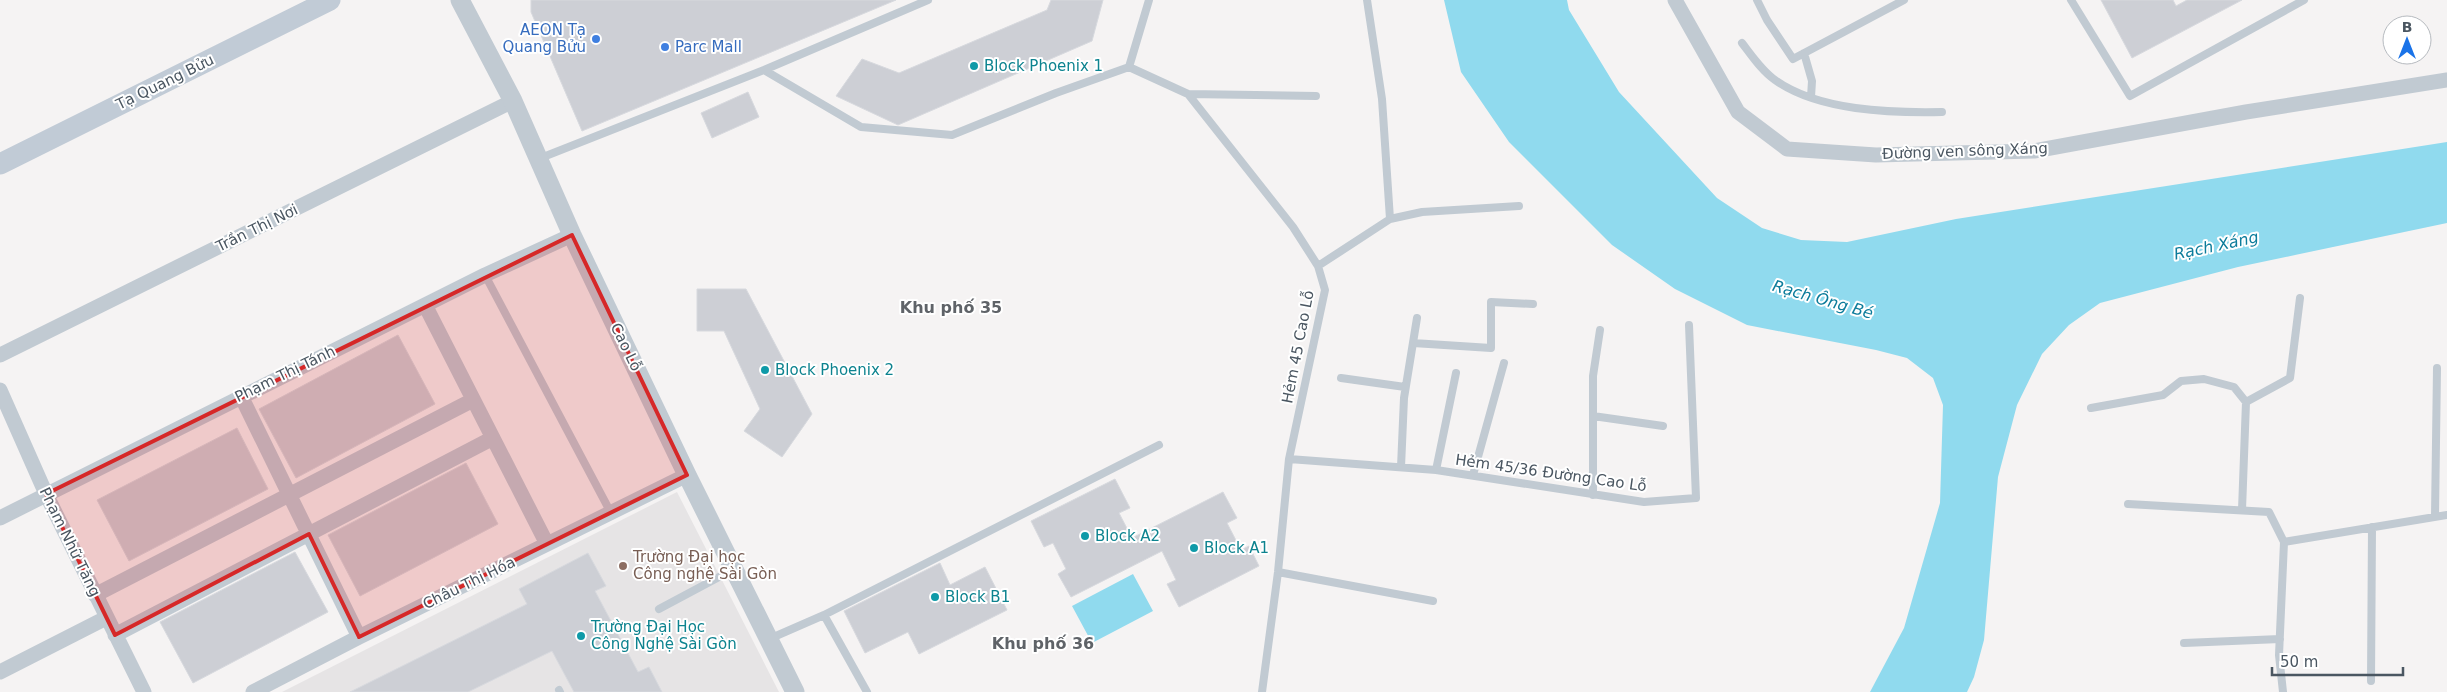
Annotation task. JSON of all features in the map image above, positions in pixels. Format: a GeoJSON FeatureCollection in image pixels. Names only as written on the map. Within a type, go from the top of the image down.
{"type":"FeatureCollection","features":[{"type":"Feature","properties":{"kind":"main road","name":"Tạ Quang Bửu"},"geometry":{"type":"LineString","coordinates":[[0,164],[330,0]]}},
{"type":"Feature","properties":{"kind":"street","name":"Cao Lỗ"},"geometry":{"type":"LineString","coordinates":[[460,0],[513,101],[537,159],[572,234],[687,475],[795,692]]}},
{"type":"Feature","properties":{"kind":"street","name":"Đường ven sông Xáng"},"geometry":{"type":"LineString","coordinates":[[1676,0],[1738,112],[1787,149],[1876,155],[2034,151],[2246,112],[2447,80]]}},
{"type":"Feature","properties":{"kind":"street","name":"Trần Thị Nơi"},"geometry":{"type":"LineString","coordinates":[[0,355],[513,101]]}},
{"type":"Feature","properties":{"kind":"street","name":"Phạm Thị Tánh"},"geometry":{"type":"LineString","coordinates":[[0,518],[425,304],[572,234]]}},
{"type":"Feature","properties":{"kind":"street"},"geometry":{"type":"LineString","coordinates":[[425,304],[547,544]]}},
{"type":"Feature","properties":{"kind":"street","name":"Phạm Nhữ Tăng"},"geometry":{"type":"LineString","coordinates":[[0,390],[46,494],[144,692]]}},
{"type":"Feature","properties":{"kind":"street"},"geometry":{"type":"LineString","coordinates":[[241,396],[359,637]]}},
{"type":"Feature","properties":{"kind":"street"},"geometry":{"type":"LineString","coordinates":[[95,595],[473,400]]}},
{"type":"Feature","properties":{"kind":"street"},"geometry":{"type":"LineString","coordinates":[[115,635],[492,438]]}},
{"type":"Feature","properties":{"kind":"street","name":"Châu Thị Hóa"},"geometry":{"type":"LineString","coordinates":[[253,692],[359,637],[687,475]]}},
{"type":"Feature","properties":{"kind":"street"},"geometry":{"type":"LineString","coordinates":[[0,672],[106,618]]}},
{"type":"Feature","properties":{"kind":"lane"},"geometry":{"type":"LineString","coordinates":[[537,159],[764,70],[928,0]]}},
{"type":"Feature","properties":{"kind":"lane"},"geometry":{"type":"LineString","coordinates":[[764,70],[861,127],[952,136],[1056,93],[1128,67],[1149,0]]}},
{"type":"Feature","properties":{"kind":"lane"},"geometry":{"type":"LineString","coordinates":[[1367,0],[1382,99],[1390,220]]}},
{"type":"Feature","properties":{"kind":"lane"},"geometry":{"type":"LineString","coordinates":[[1757,0],[1767,20],[1793,58],[1904,0]]}},
{"type":"Feature","properties":{"kind":"lane"},"geometry":{"type":"LineString","coordinates":[[2071,0],[2130,96],[2304,0]]}},
{"type":"Feature","properties":{"kind":"lane"},"geometry":{"type":"LineString","coordinates":[[1742,43],[1761,67],[1775,80],[1811,97],[1832,104],[1861,108],[1942,112]]}},
{"type":"Feature","properties":{"kind":"lane"},"geometry":{"type":"LineString","coordinates":[[1804,53],[1812,81],[1811,97]]}},
{"type":"Feature","properties":{"kind":"lane","name":"Hẻm 45 Cao Lỗ"},"geometry":{"type":"LineString","coordinates":[[1128,67],[1188,94],[1273,200],[1318,266],[1325,290],[1289,459],[1278,572],[1262,692]]}},
{"type":"Feature","properties":{"kind":"lane"},"geometry":{"type":"LineString","coordinates":[[1188,94],[1316,96]]}},
{"type":"Feature","properties":{"kind":"lane"},"geometry":{"type":"LineString","coordinates":[[1318,266],[1390,220],[1422,212],[1520,206]]}},
{"type":"Feature","properties":{"kind":"lane"},"geometry":{"type":"LineString","coordinates":[[484,275],[611,513]]}},
{"type":"Feature","properties":{"kind":"lane"},"geometry":{"type":"LineString","coordinates":[[2246,402],[2290,378],[2300,298]]}},
{"type":"Feature","properties":{"kind":"lane"},"geometry":{"type":"LineString","coordinates":[[1413,343],[1491,348],[1491,302],[1533,304]]}},
{"type":"Feature","properties":{"kind":"lane"},"geometry":{"type":"LineString","coordinates":[[1401,467],[1405,387],[1417,318]]}},
{"type":"Feature","properties":{"kind":"lane","name":"Hẻm 45/36 Đường Cao Lỗ"},"geometry":{"type":"LineString","coordinates":[[1289,459],[1436,470],[1644,502],[1696,498],[1689,325]]}},
{"type":"Feature","properties":{"kind":"lane"},"geometry":{"type":"LineString","coordinates":[[1593,494],[1593,376],[1600,330]]}},
{"type":"Feature","properties":{"kind":"lane"},"geometry":{"type":"LineString","coordinates":[[1473,475],[1504,363]]}},
{"type":"Feature","properties":{"kind":"lane"},"geometry":{"type":"LineString","coordinates":[[2436,516],[2437,368]]}},
{"type":"Feature","properties":{"kind":"lane"},"geometry":{"type":"LineString","coordinates":[[1436,470],[1456,373]]}},
{"type":"Feature","properties":{"kind":"lane"},"geometry":{"type":"LineString","coordinates":[[1341,378],[1405,387]]}},
{"type":"Feature","properties":{"kind":"lane"},"geometry":{"type":"LineString","coordinates":[[2091,408],[2164,395],[2181,381],[2204,379],[2234,387],[2246,402],[2242,510]]}},
{"type":"Feature","properties":{"kind":"lane"},"geometry":{"type":"LineString","coordinates":[[1593,416],[1663,426]]}},
{"type":"Feature","properties":{"kind":"lane"},"geometry":{"type":"LineString","coordinates":[[769,639],[824,615],[1159,445]]}},
{"type":"Feature","properties":{"kind":"lane"},"geometry":{"type":"LineString","coordinates":[[2128,504],[2269,512],[2284,542],[2279,656],[2283,692]]}},
{"type":"Feature","properties":{"kind":"lane"},"geometry":{"type":"LineString","coordinates":[[2284,542],[2447,514]]}},
{"type":"Feature","properties":{"kind":"lane"},"geometry":{"type":"LineString","coordinates":[[2370,681],[2372,527]]}},
{"type":"Feature","properties":{"kind":"lane"},"geometry":{"type":"LineString","coordinates":[[659,609],[734,569]]}},
{"type":"Feature","properties":{"kind":"lane"},"geometry":{"type":"LineString","coordinates":[[1278,572],[1433,601]]}},
{"type":"Feature","properties":{"kind":"lane"},"geometry":{"type":"LineString","coordinates":[[824,615],[865,691]]}},
{"type":"Feature","properties":{"kind":"lane"},"geometry":{"type":"LineString","coordinates":[[2184,643],[2280,639]]}},
{"type":"Feature","properties":{"kind":"highlighted area"},"geometry":{"type":"Polygon","coordinates":[[[572,235],[687,475],[359,637],[309,534],[115,635],[46,494],[572,235]]]}},
{"type":"Feature","properties":{"kind":"shaded area","name":"Trường Đại học Công nghệ Sài Gòn"},"geometry":{"type":"Polygon","coordinates":[[[677,492],[779,692],[282,692],[677,492]]]}},
{"type":"Feature","properties":{"kind":"water"},"geometry":{"type":"Polygon","coordinates":[[[1444,0],[1567,0],[1569,10],[1619,92],[1717,198],[1762,228],[1801,240],[1847,242],[1956,219],[2447,142],[2447,223],[2238,267],[2100,303],[2069,325],[2042,354],[2017,405],[1998,477],[1984,640],[1974,677],[1967,692],[1870,692],[1904,628],[1940,503],[1943,405],[1933,378],[1907,358],[1876,350],[1747,325],[1675,289],[1612,245],[1509,142],[1461,72],[1444,0]]]}},
{"type":"Feature","properties":{"kind":"water"},"geometry":{"type":"Polygon","coordinates":[[[1133,574],[1153,611],[1092,643],[1072,606],[1133,574]]]}},
{"type":"Feature","properties":{"kind":"building","name":"Parc Mall"},"geometry":{"type":"Polygon","coordinates":[[[531,0],[896,0],[582,131],[531,12],[531,0]]]}},
{"type":"Feature","properties":{"kind":"building","name":"Block Phoenix 1"},"geometry":{"type":"Polygon","coordinates":[[[1051,0],[1103,0],[1092,41],[898,125],[836,96],[862,59],[899,73],[1047,10],[1051,0]]]}},
{"type":"Feature","properties":{"kind":"building"},"geometry":{"type":"Polygon","coordinates":[[[2101,0],[2173,0],[2176,6],[2187,0],[2242,0],[2132,58],[2101,0]]]}},
{"type":"Feature","properties":{"kind":"building"},"geometry":{"type":"Polygon","coordinates":[[[748,92],[759,117],[712,138],[701,113],[748,92]]]}},
{"type":"Feature","properties":{"kind":"building","name":"Block Phoenix 2"},"geometry":{"type":"Polygon","coordinates":[[[697,289],[746,289],[812,414],[782,457],[744,431],[760,409],[724,331],[697,331],[697,289]]]}},
{"type":"Feature","properties":{"kind":"building"},"geometry":{"type":"Polygon","coordinates":[[[398,335],[435,404],[296,478],[259,409],[398,335]]]}},
{"type":"Feature","properties":{"kind":"building"},"geometry":{"type":"Polygon","coordinates":[[[237,428],[268,489],[129,561],[97,500],[237,428]]]}},
{"type":"Feature","properties":{"kind":"building"},"geometry":{"type":"Polygon","coordinates":[[[466,463],[498,524],[360,596],[328,535],[466,463]]]}},
{"type":"Feature","properties":{"kind":"building"},"geometry":{"type":"Polygon","coordinates":[[[1115,479],[1130,508],[1119,513],[1132,538],[1223,492],[1237,518],[1227,523],[1241,550],[1249,546],[1259,566],[1179,607],[1167,584],[1176,580],[1162,551],[1071,597],[1058,574],[1066,569],[1053,543],[1044,547],[1031,521],[1115,479]]]}},
{"type":"Feature","properties":{"kind":"building"},"geometry":{"type":"Polygon","coordinates":[[[295,552],[328,612],[193,683],[160,622],[295,552]]]}},
{"type":"Feature","properties":{"kind":"building"},"geometry":{"type":"Polygon","coordinates":[[[588,553],[606,586],[595,591],[638,672],[649,667],[662,692],[574,692],[552,651],[468,692],[350,692],[527,604],[519,589],[588,553]]]}},
{"type":"Feature","properties":{"kind":"building","name":"Block B1"},"geometry":{"type":"Polygon","coordinates":[[[940,563],[950,585],[985,567],[1007,610],[919,654],[908,632],[865,653],[844,611],[940,563]]]}},
{"type":"Feature","properties":{"kind":"place","name":"AEON Tạ Quang Bửu"},"geometry":{"type":"Point","coordinates":[596,39]}},
{"type":"Feature","properties":{"kind":"place","name":"Parc Mall"},"geometry":{"type":"Point","coordinates":[665,47]}},
{"type":"Feature","properties":{"kind":"place","name":"Block Phoenix 1"},"geometry":{"type":"Point","coordinates":[974,66]}},
{"type":"Feature","properties":{"kind":"place","name":"Block Phoenix 2"},"geometry":{"type":"Point","coordinates":[765,370]}},
{"type":"Feature","properties":{"kind":"place","name":"Block A2"},"geometry":{"type":"Point","coordinates":[1085,536]}},
{"type":"Feature","properties":{"kind":"place","name":"Block A1"},"geometry":{"type":"Point","coordinates":[1194,548]}},
{"type":"Feature","properties":{"kind":"place","name":"Trường Đại học Công nghệ Sài Gòn"},"geometry":{"type":"Point","coordinates":[623,566]}},
{"type":"Feature","properties":{"kind":"place","name":"Block B1"},"geometry":{"type":"Point","coordinates":[935,597]}},
{"type":"Feature","properties":{"kind":"place","name":"Trường Đại Học Công Nghệ Sài Gòn"},"geometry":{"type":"Point","coordinates":[581,636]}},
{"type":"Feature","properties":{"kind":"district","name":"Khu phố 35"},"geometry":{"type":"Point","coordinates":[951,307]}},
{"type":"Feature","properties":{"kind":"district","name":"Khu phố 36"},"geometry":{"type":"Point","coordinates":[1043,643]}},
{"type":"Feature","properties":{"kind":"water label","name":"Rạch Xáng"},"geometry":{"type":"Point","coordinates":[2216,245]}},
{"type":"Feature","properties":{"kind":"water label","name":"Rạch Ông Bé"},"geometry":{"type":"Point","coordinates":[1823,299]}}]}
